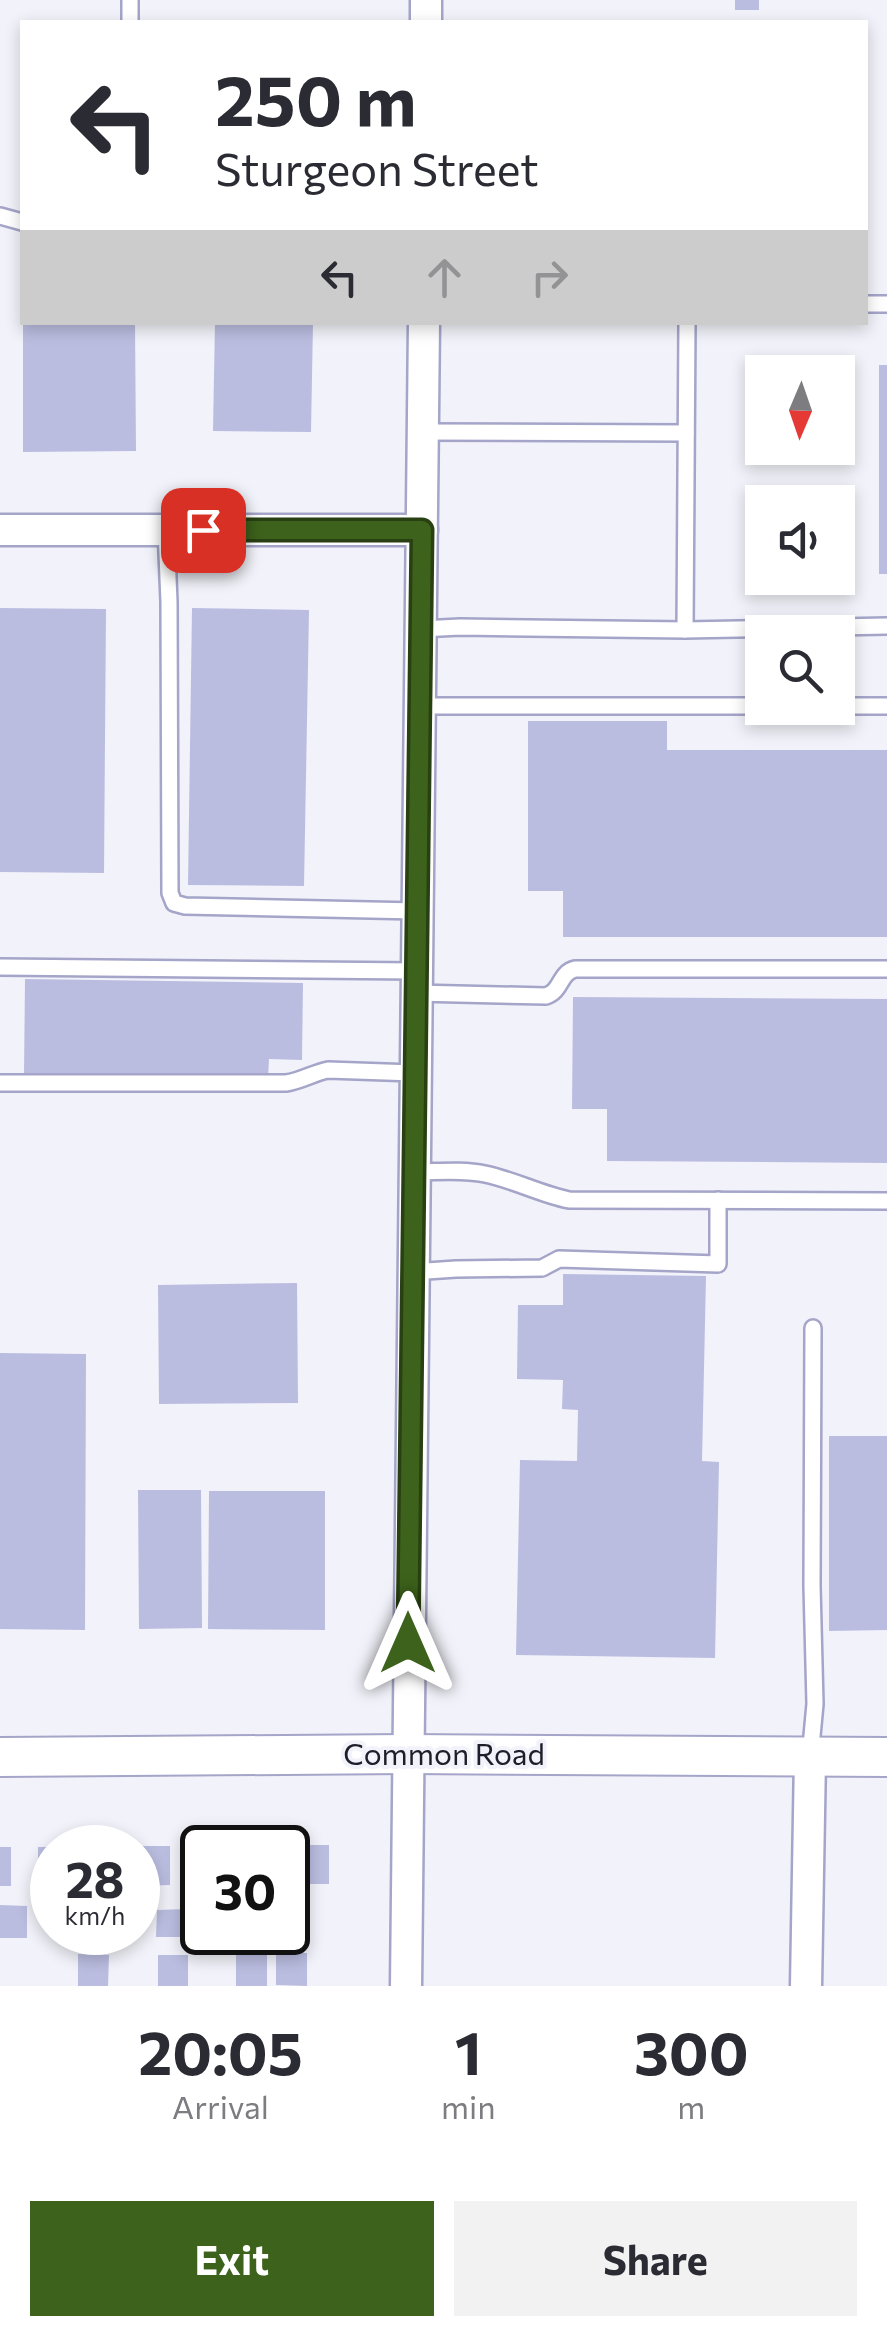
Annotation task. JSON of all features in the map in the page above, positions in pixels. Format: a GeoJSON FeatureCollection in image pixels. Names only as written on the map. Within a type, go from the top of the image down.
{"type":"FeatureCollection","features":[{"type":"Feature","properties":{"kind":"street"},"geometry":{"type":"LineString","coordinates":[[406,1986],[424,325]]}},
{"type":"Feature","properties":{"kind":"street"},"geometry":{"type":"LineString","coordinates":[[0,530],[422,530]]}},
{"type":"Feature","properties":{"kind":"street","name":"Common Road"},"geometry":{"type":"LineString","coordinates":[[0,1757],[887,1757]]}},
{"type":"Feature","properties":{"kind":"street"},"geometry":{"type":"LineString","coordinates":[[806,1986],[810,1757]]}},
{"type":"Feature","properties":{"kind":"lane"},"geometry":{"type":"LineString","coordinates":[[685,630],[687,325]]}},
{"type":"Feature","properties":{"kind":"lane"},"geometry":{"type":"LineString","coordinates":[[423,432],[686,432]]}},
{"type":"Feature","properties":{"kind":"lane"},"geometry":{"type":"LineString","coordinates":[[166,529],[170,893],[174,903],[417,911]]}},
{"type":"Feature","properties":{"kind":"lane"},"geometry":{"type":"LineString","coordinates":[[421,629],[887,626]]}},
{"type":"Feature","properties":{"kind":"lane"},"geometry":{"type":"LineString","coordinates":[[420,706],[745,706]]}},
{"type":"Feature","properties":{"kind":"lane"},"geometry":{"type":"LineString","coordinates":[[855,706],[887,706]]}},
{"type":"Feature","properties":{"kind":"lane"},"geometry":{"type":"LineString","coordinates":[[0,967],[416,982],[546,996],[557,990],[568,971],[575,968],[887,969]]}},
{"type":"Feature","properties":{"kind":"lane"},"geometry":{"type":"LineString","coordinates":[[0,1083],[286,1083],[328,1070],[414,1073]]}},
{"type":"Feature","properties":{"kind":"lane"},"geometry":{"type":"LineString","coordinates":[[414,1172],[490,1175],[569,1200],[887,1201]]}},
{"type":"Feature","properties":{"kind":"lane"},"geometry":{"type":"LineString","coordinates":[[412,1272],[529,1270],[560,1260],[718,1264],[718,1200]]}},
{"type":"Feature","properties":{"kind":"lane"},"geometry":{"type":"LineString","coordinates":[[810,1757],[815,1704],[813,1328]]}},
{"type":"Feature","properties":{"kind":"building"},"geometry":{"type":"Polygon","coordinates":[[[735,0],[759,0],[759,10],[735,10],[735,0]]]}},
{"type":"Feature","properties":{"kind":"building"},"geometry":{"type":"Polygon","coordinates":[[[23,325],[135,325],[136,451],[23,452],[23,325]]]}},
{"type":"Feature","properties":{"kind":"building"},"geometry":{"type":"Polygon","coordinates":[[[215,325],[313,325],[311,432],[213,431],[215,325]]]}},
{"type":"Feature","properties":{"kind":"building"},"geometry":{"type":"Polygon","coordinates":[[[879,365],[887,365],[887,574],[879,574],[879,365]]]}},
{"type":"Feature","properties":{"kind":"building"},"geometry":{"type":"Polygon","coordinates":[[[0,608],[106,609],[104,873],[0,872],[0,608]]]}},
{"type":"Feature","properties":{"kind":"building"},"geometry":{"type":"Polygon","coordinates":[[[192,608],[309,610],[304,886],[188,885],[192,608]]]}},
{"type":"Feature","properties":{"kind":"building"},"geometry":{"type":"Polygon","coordinates":[[[528,721],[667,721],[667,750],[887,750],[887,937],[563,937],[563,891],[528,891],[528,721]]]}},
{"type":"Feature","properties":{"kind":"building"},"geometry":{"type":"Polygon","coordinates":[[[25,979],[303,983],[302,1060],[269,1059],[268,1078],[24,1075],[25,979]]]}},
{"type":"Feature","properties":{"kind":"building"},"geometry":{"type":"Polygon","coordinates":[[[573,997],[887,999],[887,1163],[607,1161],[607,1109],[572,1109],[573,997]]]}},
{"type":"Feature","properties":{"kind":"building"},"geometry":{"type":"Polygon","coordinates":[[[563,1274],[706,1276],[702,1461],[719,1462],[715,1658],[516,1655],[520,1460],[577,1461],[578,1410],[562,1409],[563,1380],[517,1379],[518,1305],[563,1305],[563,1274]]]}},
{"type":"Feature","properties":{"kind":"building"},"geometry":{"type":"Polygon","coordinates":[[[297,1283],[298,1403],[159,1404],[158,1285],[297,1283]]]}},
{"type":"Feature","properties":{"kind":"building"},"geometry":{"type":"Polygon","coordinates":[[[0,1353],[86,1354],[85,1630],[0,1629],[0,1353]]]}},
{"type":"Feature","properties":{"kind":"building"},"geometry":{"type":"Polygon","coordinates":[[[829,1436],[887,1436],[887,1630],[829,1631],[829,1436]]]}},
{"type":"Feature","properties":{"kind":"building"},"geometry":{"type":"Polygon","coordinates":[[[138,1490],[201,1490],[202,1628],[139,1629],[138,1490]]]}},
{"type":"Feature","properties":{"kind":"building"},"geometry":{"type":"Polygon","coordinates":[[[209,1491],[325,1491],[325,1630],[208,1629],[209,1491]]]}},
{"type":"Feature","properties":{"kind":"building"},"geometry":{"type":"Polygon","coordinates":[[[310,1845],[329,1845],[329,1884],[310,1884],[310,1845]]]}},
{"type":"Feature","properties":{"kind":"building"},"geometry":{"type":"Polygon","coordinates":[[[160,1846],[170,1846],[170,1885],[160,1885],[160,1846]]]}},
{"type":"Feature","properties":{"kind":"building"},"geometry":{"type":"Polygon","coordinates":[[[0,1847],[11,1847],[11,1886],[0,1886],[0,1847]]]}},
{"type":"Feature","properties":{"kind":"building"},"geometry":{"type":"Polygon","coordinates":[[[0,1905],[27,1906],[27,1938],[0,1938],[0,1905]]]}},
{"type":"Feature","properties":{"kind":"building"},"geometry":{"type":"Polygon","coordinates":[[[180,1909],[180,1937],[160,1937],[160,1910],[180,1909]]]}},
{"type":"Feature","properties":{"kind":"building"},"geometry":{"type":"Polygon","coordinates":[[[78,1955],[109,1955],[108,1986],[78,1986],[78,1955]]]}},
{"type":"Feature","properties":{"kind":"building"},"geometry":{"type":"Polygon","coordinates":[[[158,1955],[188,1955],[188,1986],[158,1986],[158,1955]]]}},
{"type":"Feature","properties":{"kind":"building"},"geometry":{"type":"Polygon","coordinates":[[[236,1955],[267,1955],[267,1986],[236,1986],[236,1955]]]}},
{"type":"Feature","properties":{"kind":"building"},"geometry":{"type":"Polygon","coordinates":[[[276,1955],[307,1955],[307,1986],[276,1985],[276,1955]]]}},
{"type":"Feature","properties":{"kind":"route"},"geometry":{"type":"LineString","coordinates":[[203,530],[422,530],[408,1643]]}}]}
